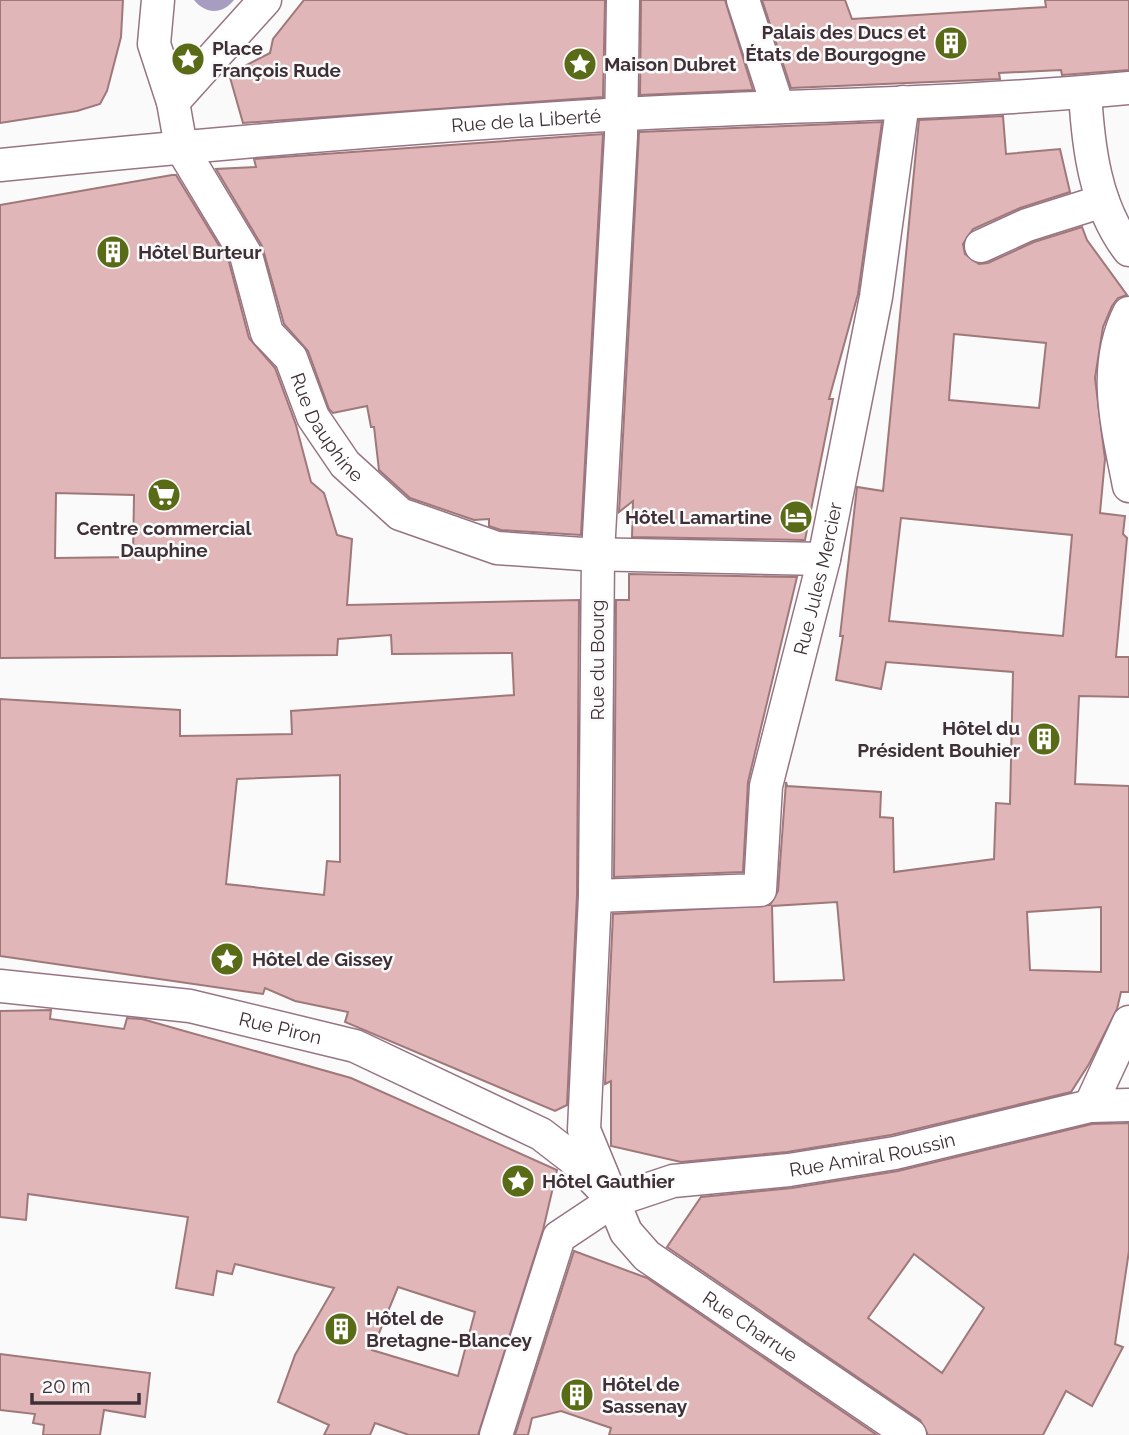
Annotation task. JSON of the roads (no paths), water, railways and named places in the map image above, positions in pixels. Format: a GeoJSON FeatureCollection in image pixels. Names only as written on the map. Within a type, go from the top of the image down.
{"type":"FeatureCollection","features":[{"type":"Feature","properties":{"kind":"street"},"geometry":{"type":"LineString","coordinates":[[158,0],[154,44],[173,102],[181,147]]}},
{"type":"Feature","properties":{"kind":"street"},"geometry":{"type":"LineString","coordinates":[[173,102],[265,0]]}},
{"type":"Feature","properties":{"kind":"street","name":"Rue du Bourg"},"geometry":{"type":"LineString","coordinates":[[614,1200],[584,1130],[595,896],[598,553],[622,114],[623,0]]}},
{"type":"Feature","properties":{"kind":"street"},"geometry":{"type":"LineString","coordinates":[[743,0],[778,107]]}},
{"type":"Feature","properties":{"kind":"street","name":"Rue de la Liberté"},"geometry":{"type":"LineString","coordinates":[[0,165],[181,147],[622,114],[1070,94],[1129,88]]}},
{"type":"Feature","properties":{"kind":"street"},"geometry":{"type":"LineString","coordinates":[[1070,94],[1088,144],[1103,201],[1129,250]]}},
{"type":"Feature","properties":{"kind":"street","name":"Rue Jules Mercier"},"geometry":{"type":"LineString","coordinates":[[595,896],[760,890],[766,786],[824,559],[876,297],[903,102]]}},
{"type":"Feature","properties":{"kind":"street","name":"Rue Dauphine"},"geometry":{"type":"LineString","coordinates":[[181,147],[246,255],[267,332],[291,358],[313,417],[345,464],[400,514],[497,548],[824,559]]}},
{"type":"Feature","properties":{"kind":"street"},"geometry":{"type":"LineString","coordinates":[[981,246],[1027,225],[1103,201]]}},
{"type":"Feature","properties":{"kind":"street"},"geometry":{"type":"LineString","coordinates":[[1129,313],[1118,344],[1112,383],[1129,486]]}},
{"type":"Feature","properties":{"kind":"street","name":"Rue Piron"},"geometry":{"type":"LineString","coordinates":[[0,986],[190,1006],[355,1046],[541,1134],[576,1161],[614,1200]]}},
{"type":"Feature","properties":{"kind":"street"},"geometry":{"type":"LineString","coordinates":[[1090,1106],[1129,1022]]}},
{"type":"Feature","properties":{"kind":"street","name":"Rue Amiral Roussin"},"geometry":{"type":"LineString","coordinates":[[496,1435],[559,1237],[614,1200],[673,1181],[789,1170],[895,1153],[1090,1106],[1129,1105]]}},
{"type":"Feature","properties":{"kind":"street"},"geometry":{"type":"LineString","coordinates":[[541,1134],[584,1130]]}},
{"type":"Feature","properties":{"kind":"street","name":"Rue Charrue"},"geometry":{"type":"LineString","coordinates":[[614,1200],[626,1232],[647,1256],[910,1435]]}},
{"type":"Feature","properties":{"kind":"water"},"geometry":{"type":"Polygon","coordinates":[[[194,0],[234,0],[224,8],[214,11],[203,8],[194,0]]]}},
{"type":"Feature","properties":{"kind":"place","name":"Palais des Ducs et États de Bourgogne"},"geometry":{"type":"Point","coordinates":[951,43]}},
{"type":"Feature","properties":{"kind":"place","name":"Place François Rude"},"geometry":{"type":"Point","coordinates":[188,59]}},
{"type":"Feature","properties":{"kind":"place","name":"Maison Dubret"},"geometry":{"type":"Point","coordinates":[580,64]}},
{"type":"Feature","properties":{"kind":"place","name":"Hôtel Burteur"},"geometry":{"type":"Point","coordinates":[113,252]}},
{"type":"Feature","properties":{"kind":"place","name":"Centre commercial Dauphine"},"geometry":{"type":"Point","coordinates":[164,495]}},
{"type":"Feature","properties":{"kind":"place","name":"Hôtel Lamartine"},"geometry":{"type":"Point","coordinates":[796,517]}},
{"type":"Feature","properties":{"kind":"place","name":"Hôtel du Président Bouhier"},"geometry":{"type":"Point","coordinates":[1044,739]}},
{"type":"Feature","properties":{"kind":"place","name":"Hôtel de Gissey"},"geometry":{"type":"Point","coordinates":[227,959]}},
{"type":"Feature","properties":{"kind":"place","name":"Hôtel Gauthier"},"geometry":{"type":"Point","coordinates":[518,1181]}},
{"type":"Feature","properties":{"kind":"place","name":"Hôtel de Bretagne-Blancey"},"geometry":{"type":"Point","coordinates":[341,1329]}},
{"type":"Feature","properties":{"kind":"place","name":"Hôtel de Sassenay"},"geometry":{"type":"Point","coordinates":[577,1395]}}]}
